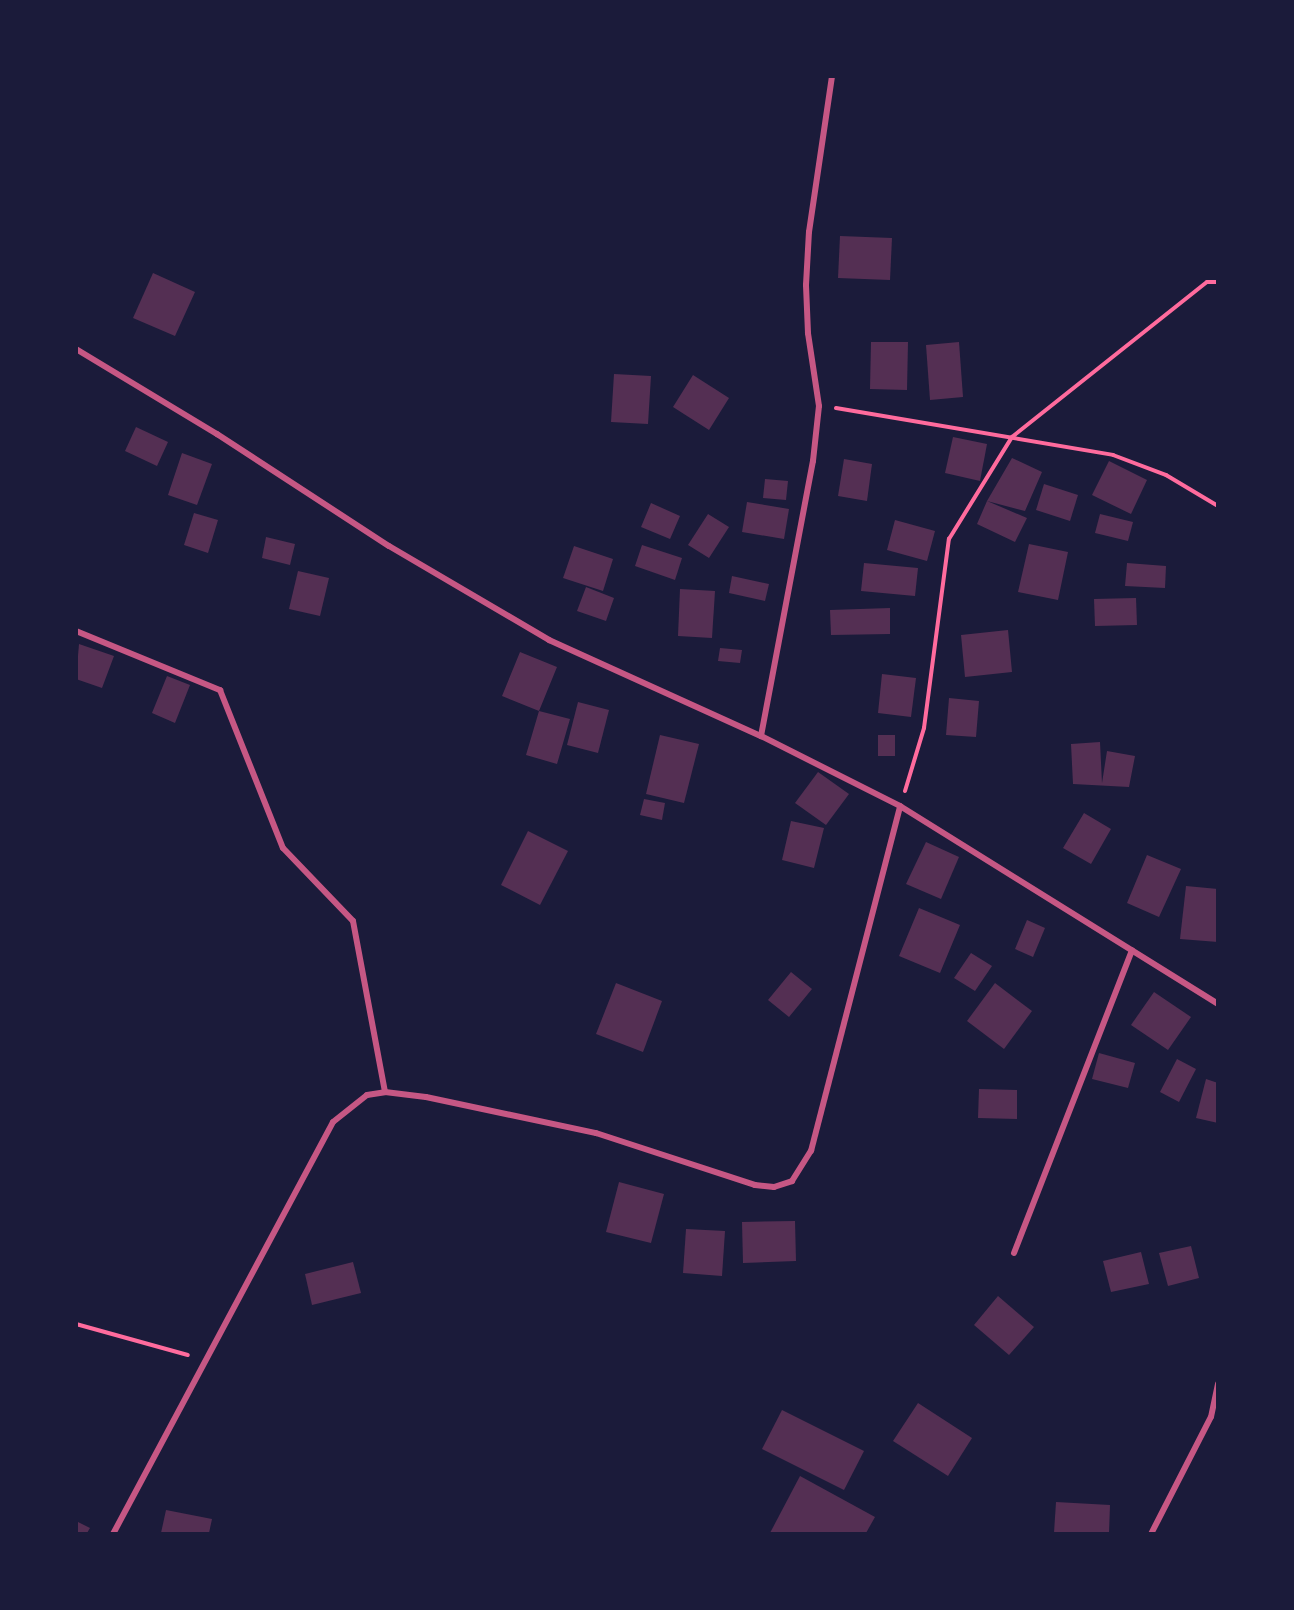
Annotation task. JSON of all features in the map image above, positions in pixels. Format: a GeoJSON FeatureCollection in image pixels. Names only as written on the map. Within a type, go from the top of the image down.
{"type":"FeatureCollection","features":[{"type":"Feature","properties":{"kind":"street"},"geometry":{"type":"LineString","coordinates":[[761,736],[813,461],[819,405],[808,333],[806,285],[809,232],[832,76]]}},
{"type":"Feature","properties":{"kind":"street"},"geometry":{"type":"LineString","coordinates":[[76,350],[217,434],[389,546],[549,640],[761,736],[900,806],[1218,1004]]}},
{"type":"Feature","properties":{"kind":"street"},"geometry":{"type":"LineString","coordinates":[[76,631],[220,690],[283,848],[353,921],[386,1092]]}},
{"type":"Feature","properties":{"kind":"street"},"geometry":{"type":"LineString","coordinates":[[113,1533],[203,1360],[333,1122],[367,1095],[386,1092],[426,1097],[596,1133],[755,1185],[774,1186],[792,1180],[812,1151],[900,806]]}},
{"type":"Feature","properties":{"kind":"street"},"geometry":{"type":"LineString","coordinates":[[1014,1253],[1132,950]]}},
{"type":"Feature","properties":{"kind":"street"},"geometry":{"type":"LineString","coordinates":[[1151,1533],[1211,1417],[1218,1383]]}},
{"type":"Feature","properties":{"kind":"path"},"geometry":{"type":"LineString","coordinates":[[900,806],[924,728],[949,539],[1012,436],[1207,282],[1218,282]]}},
{"type":"Feature","properties":{"kind":"path"},"geometry":{"type":"LineString","coordinates":[[819,405],[1113,455],[1166,475],[1218,506]]}},
{"type":"Feature","properties":{"kind":"path"},"geometry":{"type":"LineString","coordinates":[[76,1324],[203,1360]]}},
{"type":"Feature","properties":{"kind":"building"},"geometry":{"type":"Polygon","coordinates":[[[840,236],[892,238],[890,280],[838,278],[840,236]]]}},
{"type":"Feature","properties":{"kind":"building"},"geometry":{"type":"Polygon","coordinates":[[[153,273],[195,292],[175,336],[133,318],[153,273]]]}},
{"type":"Feature","properties":{"kind":"building"},"geometry":{"type":"Polygon","coordinates":[[[871,342],[908,342],[907,390],[870,389],[871,342]]]}},
{"type":"Feature","properties":{"kind":"building"},"geometry":{"type":"Polygon","coordinates":[[[959,342],[963,397],[930,400],[926,345],[959,342]]]}},
{"type":"Feature","properties":{"kind":"building"},"geometry":{"type":"Polygon","coordinates":[[[614,374],[651,376],[648,424],[611,422],[614,374]]]}},
{"type":"Feature","properties":{"kind":"building"},"geometry":{"type":"Polygon","coordinates":[[[693,375],[729,398],[709,430],[673,407],[693,375]]]}},
{"type":"Feature","properties":{"kind":"building"},"geometry":{"type":"Polygon","coordinates":[[[136,427],[168,442],[157,466],[125,451],[136,427]]]}},
{"type":"Feature","properties":{"kind":"building"},"geometry":{"type":"Polygon","coordinates":[[[953,437],[987,444],[980,481],[945,473],[953,437]]]}},
{"type":"Feature","properties":{"kind":"building"},"geometry":{"type":"Polygon","coordinates":[[[182,453],[212,464],[197,505],[168,495],[182,453]]]}},
{"type":"Feature","properties":{"kind":"building"},"geometry":{"type":"Polygon","coordinates":[[[1012,458],[1042,472],[1025,511],[987,501],[1012,458]]]}},
{"type":"Feature","properties":{"kind":"building"},"geometry":{"type":"Polygon","coordinates":[[[844,459],[872,464],[867,501],[838,496],[844,459]]]}},
{"type":"Feature","properties":{"kind":"building"},"geometry":{"type":"Polygon","coordinates":[[[1109,461],[1147,480],[1131,514],[1092,495],[1109,461]]]}},
{"type":"Feature","properties":{"kind":"building"},"geometry":{"type":"Polygon","coordinates":[[[765,479],[788,481],[786,500],[763,498],[765,479]]]}},
{"type":"Feature","properties":{"kind":"building"},"geometry":{"type":"Polygon","coordinates":[[[1044,484],[1078,495],[1070,521],[1036,510],[1044,484]]]}},
{"type":"Feature","properties":{"kind":"building"},"geometry":{"type":"Polygon","coordinates":[[[987,501],[1027,518],[1015,542],[977,524],[987,501]]]}},
{"type":"Feature","properties":{"kind":"building"},"geometry":{"type":"Polygon","coordinates":[[[747,502],[789,509],[784,539],[742,532],[747,502]]]}},
{"type":"Feature","properties":{"kind":"building"},"geometry":{"type":"Polygon","coordinates":[[[651,503],[680,516],[670,539],[641,527],[651,503]]]}},
{"type":"Feature","properties":{"kind":"building"},"geometry":{"type":"Polygon","coordinates":[[[194,513],[218,520],[208,553],[184,545],[194,513]]]}},
{"type":"Feature","properties":{"kind":"building"},"geometry":{"type":"Polygon","coordinates":[[[708,514],[729,527],[709,558],[688,545],[708,514]]]}},
{"type":"Feature","properties":{"kind":"building"},"geometry":{"type":"Polygon","coordinates":[[[1100,514],[1133,522],[1128,541],[1095,533],[1100,514]]]}},
{"type":"Feature","properties":{"kind":"building"},"geometry":{"type":"Polygon","coordinates":[[[895,520],[935,531],[927,561],[887,550],[895,520]]]}},
{"type":"Feature","properties":{"kind":"building"},"geometry":{"type":"Polygon","coordinates":[[[266,537],[295,544],[290,565],[262,558],[266,537]]]}},
{"type":"Feature","properties":{"kind":"building"},"geometry":{"type":"Polygon","coordinates":[[[1029,544],[1068,552],[1058,600],[1018,592],[1029,544]]]}},
{"type":"Feature","properties":{"kind":"building"},"geometry":{"type":"Polygon","coordinates":[[[642,545],[682,558],[675,580],[635,566],[642,545]]]}},
{"type":"Feature","properties":{"kind":"building"},"geometry":{"type":"Polygon","coordinates":[[[574,546],[613,559],[603,591],[563,578],[574,546]]]}},
{"type":"Feature","properties":{"kind":"building"},"geometry":{"type":"Polygon","coordinates":[[[864,563],[918,568],[915,596],[861,591],[864,563]]]}},
{"type":"Feature","properties":{"kind":"building"},"geometry":{"type":"Polygon","coordinates":[[[1127,563],[1166,566],[1165,588],[1125,586],[1127,563]]]}},
{"type":"Feature","properties":{"kind":"building"},"geometry":{"type":"Polygon","coordinates":[[[298,571],[329,578],[320,616],[289,609],[298,571]]]}},
{"type":"Feature","properties":{"kind":"building"},"geometry":{"type":"Polygon","coordinates":[[[732,576],[769,584],[765,601],[729,593],[732,576]]]}},
{"type":"Feature","properties":{"kind":"building"},"geometry":{"type":"Polygon","coordinates":[[[586,587],[614,598],[606,621],[577,611],[586,587]]]}},
{"type":"Feature","properties":{"kind":"building"},"geometry":{"type":"Polygon","coordinates":[[[680,589],[715,591],[712,638],[678,636],[680,589]]]}},
{"type":"Feature","properties":{"kind":"building"},"geometry":{"type":"Polygon","coordinates":[[[1136,598],[1137,625],[1095,626],[1094,599],[1136,598]]]}},
{"type":"Feature","properties":{"kind":"building"},"geometry":{"type":"Polygon","coordinates":[[[890,608],[890,634],[831,635],[830,610],[890,608]]]}},
{"type":"Feature","properties":{"kind":"building"},"geometry":{"type":"Polygon","coordinates":[[[1008,630],[1012,672],[965,677],[961,635],[1008,630]]]}},
{"type":"Feature","properties":{"kind":"building"},"geometry":{"type":"Polygon","coordinates":[[[79,644],[114,656],[102,688],[76,679],[79,644]]]}},
{"type":"Feature","properties":{"kind":"building"},"geometry":{"type":"Polygon","coordinates":[[[720,648],[742,650],[740,663],[718,661],[720,648]]]}},
{"type":"Feature","properties":{"kind":"building"},"geometry":{"type":"Polygon","coordinates":[[[520,652],[557,667],[539,711],[502,696],[520,652]]]}},
{"type":"Feature","properties":{"kind":"building"},"geometry":{"type":"Polygon","coordinates":[[[882,674],[916,678],[911,717],[878,713],[882,674]]]}},
{"type":"Feature","properties":{"kind":"building"},"geometry":{"type":"Polygon","coordinates":[[[167,676],[190,685],[175,723],[152,713],[167,676]]]}},
{"type":"Feature","properties":{"kind":"building"},"geometry":{"type":"Polygon","coordinates":[[[949,698],[979,701],[976,737],[946,735],[949,698]]]}},
{"type":"Feature","properties":{"kind":"building"},"geometry":{"type":"Polygon","coordinates":[[[578,702],[609,710],[598,753],[567,745],[578,702]]]}},
{"type":"Feature","properties":{"kind":"building"},"geometry":{"type":"Polygon","coordinates":[[[539,711],[570,719],[557,764],[526,755],[539,711]]]}},
{"type":"Feature","properties":{"kind":"building"},"geometry":{"type":"Polygon","coordinates":[[[660,735],[699,744],[684,803],[646,794],[660,735]]]}},
{"type":"Feature","properties":{"kind":"building"},"geometry":{"type":"Polygon","coordinates":[[[878,735],[895,735],[895,756],[878,756],[878,735]]]}},
{"type":"Feature","properties":{"kind":"building"},"geometry":{"type":"Polygon","coordinates":[[[1100,742],[1102,783],[1107,751],[1135,756],[1129,787],[1073,784],[1071,744],[1100,742]]]}},
{"type":"Feature","properties":{"kind":"building"},"geometry":{"type":"Polygon","coordinates":[[[818,772],[849,794],[826,825],[795,803],[818,772]]]}},
{"type":"Feature","properties":{"kind":"building"},"geometry":{"type":"Polygon","coordinates":[[[644,799],[665,803],[662,820],[640,815],[644,799]]]}},
{"type":"Feature","properties":{"kind":"building"},"geometry":{"type":"Polygon","coordinates":[[[1084,813],[1111,829],[1091,864],[1063,848],[1084,813]]]}},
{"type":"Feature","properties":{"kind":"building"},"geometry":{"type":"Polygon","coordinates":[[[791,821],[824,828],[814,868],[782,860],[791,821]]]}},
{"type":"Feature","properties":{"kind":"building"},"geometry":{"type":"Polygon","coordinates":[[[528,831],[568,851],[540,905],[501,885],[528,831]]]}},
{"type":"Feature","properties":{"kind":"building"},"geometry":{"type":"Polygon","coordinates":[[[926,842],[959,857],[941,899],[906,884],[926,842]]]}},
{"type":"Feature","properties":{"kind":"building"},"geometry":{"type":"Polygon","coordinates":[[[1147,855],[1181,869],[1159,917],[1127,903],[1147,855]]]}},
{"type":"Feature","properties":{"kind":"building"},"geometry":{"type":"Polygon","coordinates":[[[1186,886],[1218,889],[1218,942],[1180,939],[1186,886]]]}},
{"type":"Feature","properties":{"kind":"building"},"geometry":{"type":"Polygon","coordinates":[[[919,908],[960,925],[940,973],[899,956],[919,908]]]}},
{"type":"Feature","properties":{"kind":"building"},"geometry":{"type":"Polygon","coordinates":[[[1027,920],[1045,928],[1033,957],[1015,949],[1027,920]]]}},
{"type":"Feature","properties":{"kind":"building"},"geometry":{"type":"Polygon","coordinates":[[[971,953],[992,966],[975,991],[954,978],[971,953]]]}},
{"type":"Feature","properties":{"kind":"building"},"geometry":{"type":"Polygon","coordinates":[[[791,972],[812,989],[789,1017],[768,1000],[791,972]]]}},
{"type":"Feature","properties":{"kind":"building"},"geometry":{"type":"Polygon","coordinates":[[[616,983],[662,1001],[643,1052],[596,1034],[616,983]]]}},
{"type":"Feature","properties":{"kind":"building"},"geometry":{"type":"Polygon","coordinates":[[[995,983],[1032,1011],[1004,1049],[967,1021],[995,983]]]}},
{"type":"Feature","properties":{"kind":"building"},"geometry":{"type":"Polygon","coordinates":[[[1154,992],[1191,1017],[1168,1050],[1131,1025],[1154,992]]]}},
{"type":"Feature","properties":{"kind":"building"},"geometry":{"type":"Polygon","coordinates":[[[1099,1053],[1135,1063],[1128,1088],[1092,1079],[1099,1053]]]}},
{"type":"Feature","properties":{"kind":"building"},"geometry":{"type":"Polygon","coordinates":[[[1177,1059],[1196,1069],[1179,1102],[1160,1092],[1177,1059]]]}},
{"type":"Feature","properties":{"kind":"building"},"geometry":{"type":"Polygon","coordinates":[[[1206,1079],[1218,1083],[1218,1123],[1196,1118],[1206,1079]]]}},
{"type":"Feature","properties":{"kind":"building"},"geometry":{"type":"Polygon","coordinates":[[[979,1089],[1017,1090],[1017,1119],[978,1118],[979,1089]]]}},
{"type":"Feature","properties":{"kind":"building"},"geometry":{"type":"Polygon","coordinates":[[[619,1182],[664,1194],[651,1243],[606,1232],[619,1182]]]}},
{"type":"Feature","properties":{"kind":"building"},"geometry":{"type":"Polygon","coordinates":[[[795,1221],[796,1261],[743,1263],[742,1222],[795,1221]]]}},
{"type":"Feature","properties":{"kind":"building"},"geometry":{"type":"Polygon","coordinates":[[[686,1229],[725,1231],[722,1276],[683,1273],[686,1229]]]}},
{"type":"Feature","properties":{"kind":"building"},"geometry":{"type":"Polygon","coordinates":[[[1191,1246],[1199,1278],[1168,1286],[1159,1253],[1191,1246]]]}},
{"type":"Feature","properties":{"kind":"building"},"geometry":{"type":"Polygon","coordinates":[[[1141,1252],[1149,1284],[1111,1292],[1103,1261],[1141,1252]]]}},
{"type":"Feature","properties":{"kind":"building"},"geometry":{"type":"Polygon","coordinates":[[[353,1262],[361,1293],[312,1305],[305,1274],[353,1262]]]}},
{"type":"Feature","properties":{"kind":"building"},"geometry":{"type":"Polygon","coordinates":[[[998,1296],[1034,1327],[1009,1355],[974,1325],[998,1296]]]}},
{"type":"Feature","properties":{"kind":"building"},"geometry":{"type":"Polygon","coordinates":[[[918,1403],[972,1438],[948,1476],[893,1441],[918,1403]]]}},
{"type":"Feature","properties":{"kind":"building"},"geometry":{"type":"Polygon","coordinates":[[[782,1410],[864,1451],[844,1490],[762,1449],[782,1410]]]}},
{"type":"Feature","properties":{"kind":"building"},"geometry":{"type":"Polygon","coordinates":[[[800,1476],[875,1517],[866,1533],[770,1533],[800,1476]]]}},
{"type":"Feature","properties":{"kind":"building"},"geometry":{"type":"Polygon","coordinates":[[[1056,1502],[1110,1505],[1109,1533],[1054,1533],[1056,1502]]]}},
{"type":"Feature","properties":{"kind":"building"},"geometry":{"type":"Polygon","coordinates":[[[166,1510],[212,1519],[209,1533],[161,1533],[166,1510]]]}},
{"type":"Feature","properties":{"kind":"building"},"geometry":{"type":"Polygon","coordinates":[[[76,1521],[90,1528],[87,1533],[76,1533],[76,1521]]]}}]}
